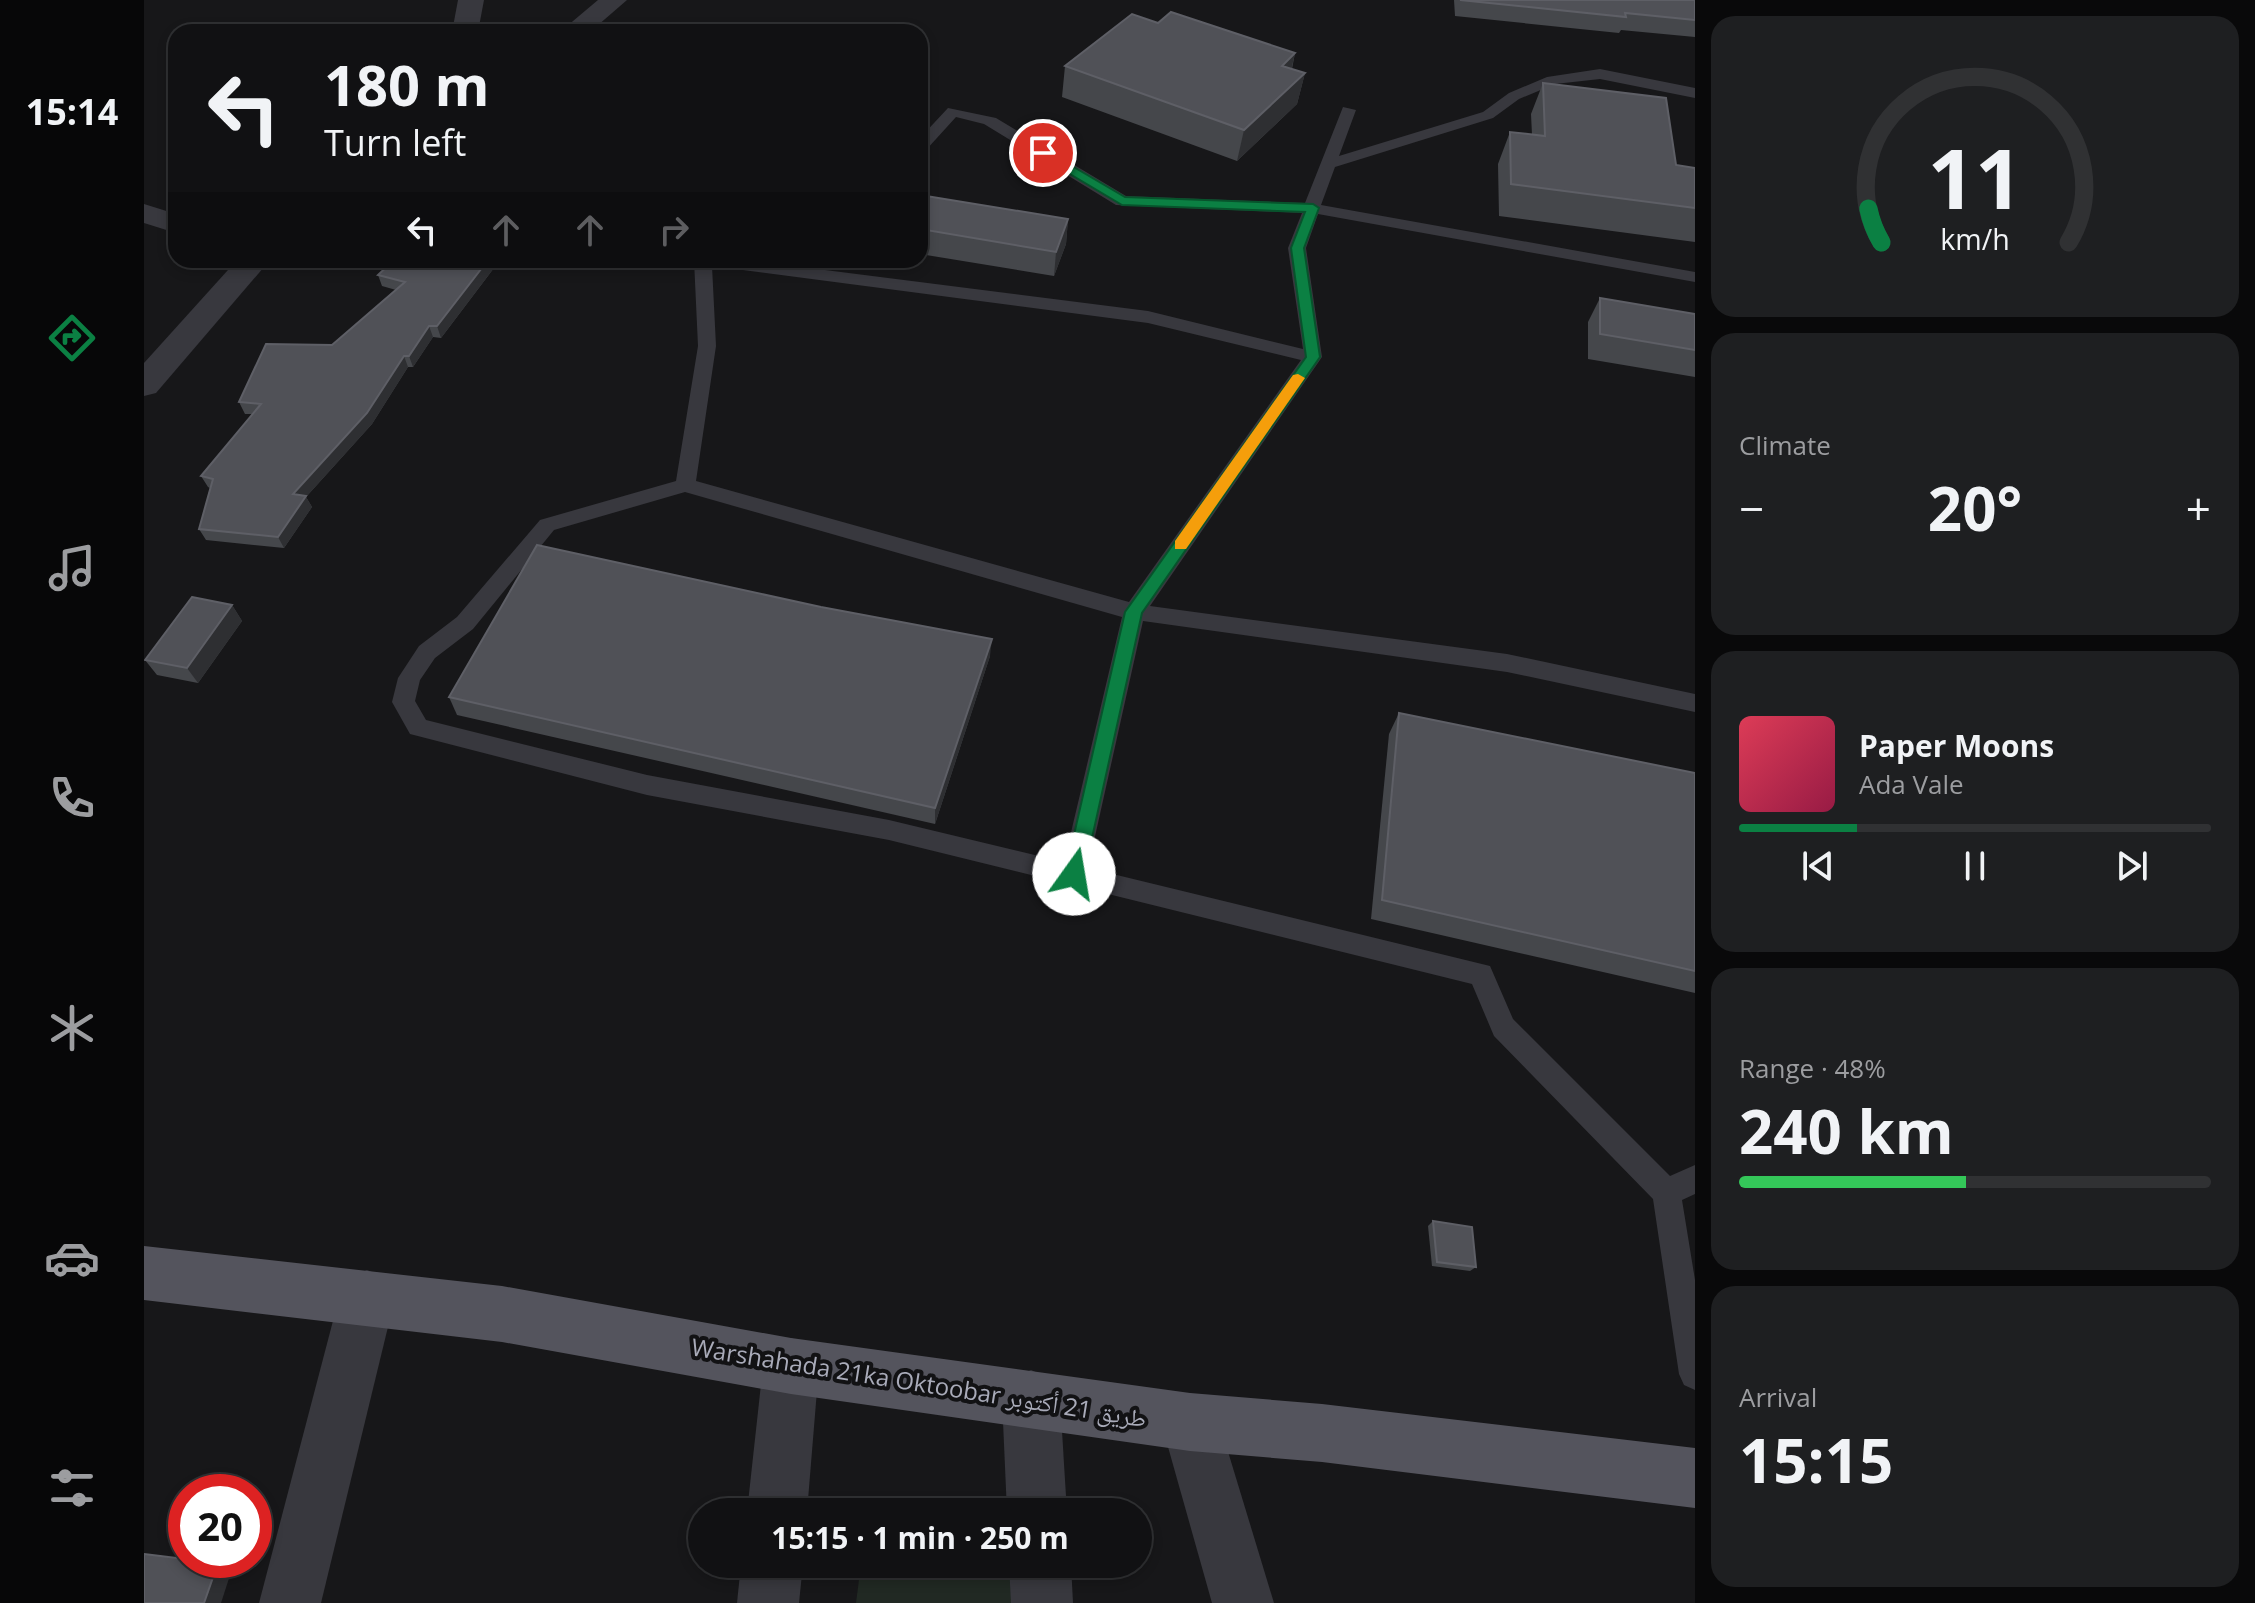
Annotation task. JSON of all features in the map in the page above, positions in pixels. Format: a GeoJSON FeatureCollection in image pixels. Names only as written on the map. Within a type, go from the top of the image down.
{"type":"FeatureCollection","features":[{"type":"Feature","properties":{"kind":"main road","name":"Warshahada 21ka Oktoobar طريق 21 أكتوبر"},"geometry":{"type":"LineString","coordinates":[[144,1273],[502,1314],[791,1366],[1190,1422],[1322,1433],[1695,1478]]}},
{"type":"Feature","properties":{"kind":"street"},"geometry":{"type":"LineString","coordinates":[[466,24],[471,0]]}},
{"type":"Feature","properties":{"kind":"street"},"geometry":{"type":"LineString","coordinates":[[583,24],[614,0]]}},
{"type":"Feature","properties":{"kind":"street"},"geometry":{"type":"LineString","coordinates":[[144,213],[168,221]]}},
{"type":"Feature","properties":{"kind":"street"},"geometry":{"type":"LineString","coordinates":[[144,385],[247,268]]}},
{"type":"Feature","properties":{"kind":"street"},"geometry":{"type":"LineString","coordinates":[[290,1603],[367,1298]]}},
{"type":"Feature","properties":{"kind":"street"},"geometry":{"type":"LineString","coordinates":[[778,1498],[791,1366]]}},
{"type":"Feature","properties":{"kind":"street"},"geometry":{"type":"LineString","coordinates":[[1031,1399],[1036,1498]]}},
{"type":"Feature","properties":{"kind":"street"},"geometry":{"type":"LineString","coordinates":[[1190,1422],[1243,1603]]}},
{"type":"Feature","properties":{"kind":"street"},"geometry":{"type":"LineString","coordinates":[[768,1603],[771,1578]]}},
{"type":"Feature","properties":{"kind":"street"},"geometry":{"type":"LineString","coordinates":[[1041,1578],[1042,1603]]}},
{"type":"Feature","properties":{"kind":"lane"},"geometry":{"type":"LineString","coordinates":[[1329,164],[1488,115],[1514,96],[1552,80],[1600,74],[1695,93]]}},
{"type":"Feature","properties":{"kind":"lane"},"geometry":{"type":"LineString","coordinates":[[1074,874],[1134,612],[1313,357],[1297,248],[1348,110]]}},
{"type":"Feature","properties":{"kind":"lane"},"geometry":{"type":"LineString","coordinates":[[928,138],[953,111],[990,121],[1122,201],[1313,208],[1695,277]]}},
{"type":"Feature","properties":{"kind":"lane"},"geometry":{"type":"LineString","coordinates":[[685,485],[709,363],[706,268]]}},
{"type":"Feature","properties":{"kind":"lane"},"geometry":{"type":"LineString","coordinates":[[767,268],[1148,317],[1313,357]]}},
{"type":"Feature","properties":{"kind":"lane"},"geometry":{"type":"LineString","coordinates":[[1695,703],[1507,663],[1134,612],[685,485],[547,525],[465,623],[427,652],[409,678],[403,702],[418,727],[647,785],[889,830],[1481,974],[1503,1027],[1666,1192],[1695,1374]]}},
{"type":"Feature","properties":{"kind":"lane"},"geometry":{"type":"LineString","coordinates":[[1666,1192],[1695,1179]]}},
{"type":"Feature","properties":{"kind":"shaded area"},"geometry":{"type":"Polygon","coordinates":[[[859,1578],[1023,1578],[1022,1603],[856,1603],[859,1578]]]}},
{"type":"Feature","properties":{"kind":"building"},"geometry":{"type":"Polygon","coordinates":[[[1460,0],[1695,0],[1695,20],[1625,13],[1626,17],[1460,0]]]}},
{"type":"Feature","properties":{"kind":"building"},"geometry":{"type":"Polygon","coordinates":[[[1171,12],[1295,53],[1282,66],[1305,73],[1244,130],[1065,66],[1132,14],[1158,23],[1171,12]]]}},
{"type":"Feature","properties":{"kind":"building"},"geometry":{"type":"Polygon","coordinates":[[[1543,83],[1666,98],[1676,165],[1695,168],[1695,208],[1511,184],[1510,132],[1545,136],[1543,83]]]}},
{"type":"Feature","properties":{"kind":"building"},"geometry":{"type":"Polygon","coordinates":[[[928,196],[1068,219],[1056,252],[928,230],[928,196]]]}},
{"type":"Feature","properties":{"kind":"building"},"geometry":{"type":"Polygon","coordinates":[[[385,268],[482,268],[437,326],[429,326],[409,356],[404,356],[367,413],[293,494],[306,496],[278,537],[199,529],[213,479],[201,476],[261,404],[239,402],[266,344],[332,345],[405,282],[378,275],[385,268]]]}},
{"type":"Feature","properties":{"kind":"building"},"geometry":{"type":"Polygon","coordinates":[[[1600,298],[1695,314],[1695,350],[1600,334],[1600,298]]]}},
{"type":"Feature","properties":{"kind":"building"},"geometry":{"type":"Polygon","coordinates":[[[537,545],[821,607],[992,639],[935,808],[449,697],[537,545]]]}},
{"type":"Feature","properties":{"kind":"building"},"geometry":{"type":"Polygon","coordinates":[[[192,597],[232,605],[187,668],[145,660],[192,597]]]}},
{"type":"Feature","properties":{"kind":"building"},"geometry":{"type":"Polygon","coordinates":[[[1399,713],[1695,773],[1695,971],[1382,900],[1399,713]]]}},
{"type":"Feature","properties":{"kind":"building"},"geometry":{"type":"Polygon","coordinates":[[[1433,1221],[1472,1227],[1476,1267],[1437,1262],[1433,1221]]]}},
{"type":"Feature","properties":{"kind":"building"},"geometry":{"type":"Polygon","coordinates":[[[144,1554],[168,1557],[168,1578],[213,1578],[204,1603],[144,1603],[144,1554]]]}},
{"type":"Feature","properties":{"kind":"slow traffic"},"geometry":{"type":"LineString","coordinates":[[1181,545],[1298,378]]}},
{"type":"Feature","properties":{"kind":"route"},"geometry":{"type":"LineString","coordinates":[[1043,153],[1122,201],[1313,208],[1297,248],[1313,357],[1134,612],[1074,874]]}}]}
